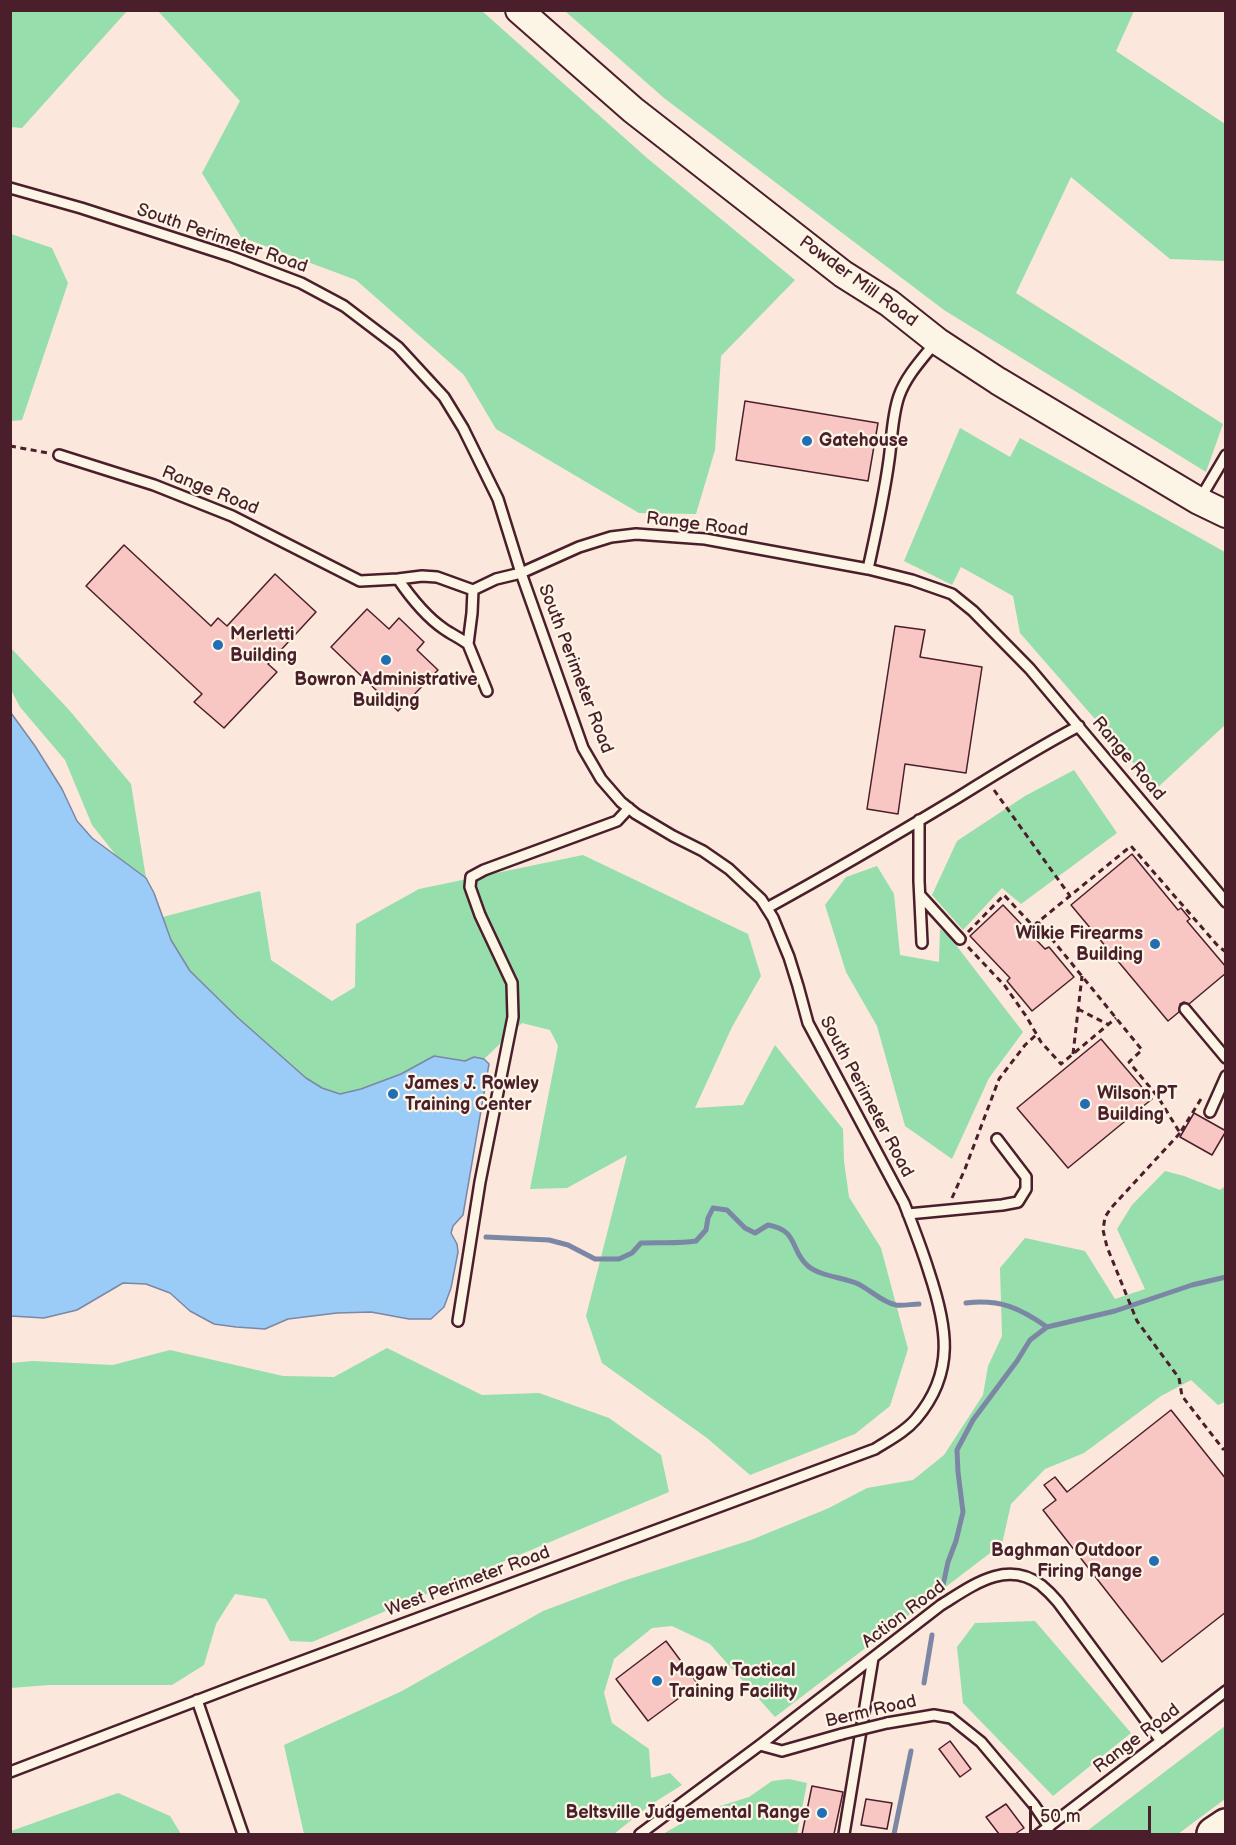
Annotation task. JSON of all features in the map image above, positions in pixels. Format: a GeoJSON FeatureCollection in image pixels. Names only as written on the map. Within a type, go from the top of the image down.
{"type":"FeatureCollection","features":[{"type":"Feature","properties":{"kind":"highway"},"geometry":{"type":"LineString","coordinates":[[1214,1834],[1226,1826]]}},
{"type":"Feature","properties":{"kind":"main road","name":"Powder Mill Road"},"geometry":{"type":"LineString","coordinates":[[519,10],[633,110],[843,274],[889,303],[937,341],[998,381],[1199,501],[1226,514]]}},
{"type":"Feature","properties":{"kind":"lane","name":"South Perimeter Road"},"geometry":{"type":"LineString","coordinates":[[10,188],[81,208],[284,275],[344,306],[374,328],[398,347],[444,397],[463,428],[498,499],[521,573],[583,748],[608,789],[629,808],[673,836],[703,851],[729,869],[761,899],[773,918],[789,957],[808,1023],[908,1214],[938,1298],[945,1342],[943,1364],[938,1385],[926,1406]]}},
{"type":"Feature","properties":{"kind":"lane"},"geometry":{"type":"LineString","coordinates":[[868,569],[879,521],[898,397],[916,367],[937,341]]}},
{"type":"Feature","properties":{"kind":"lane","name":"Range Road"},"geometry":{"type":"LineString","coordinates":[[59,455],[154,485],[232,516],[360,581],[437,577],[473,590],[496,579],[521,573],[579,547],[611,537],[636,534],[705,539],[868,569],[912,580],[952,594],[973,611],[1030,669],[1226,902]]}},
{"type":"Feature","properties":{"kind":"lane"},"geometry":{"type":"LineString","coordinates":[[1199,501],[1226,455]]}},
{"type":"Feature","properties":{"kind":"lane"},"geometry":{"type":"LineString","coordinates":[[398,579],[411,598],[431,619],[444,630],[468,644]]}},
{"type":"Feature","properties":{"kind":"lane"},"geometry":{"type":"LineString","coordinates":[[473,590],[468,644],[487,691]]}},
{"type":"Feature","properties":{"kind":"lane"},"geometry":{"type":"LineString","coordinates":[[767,908],[919,820],[1031,751],[1079,726]]}},
{"type":"Feature","properties":{"kind":"lane"},"geometry":{"type":"LineString","coordinates":[[459,1321],[480,1182],[513,1017],[512,983],[480,915],[470,887],[471,877],[617,820],[629,808]]}},
{"type":"Feature","properties":{"kind":"lane"},"geometry":{"type":"LineString","coordinates":[[919,820],[922,943]]}},
{"type":"Feature","properties":{"kind":"lane"},"geometry":{"type":"LineString","coordinates":[[920,895],[960,939]]}},
{"type":"Feature","properties":{"kind":"lane"},"geometry":{"type":"LineString","coordinates":[[1185,1009],[1226,1058]]}},
{"type":"Feature","properties":{"kind":"lane"},"geometry":{"type":"LineString","coordinates":[[1210,1112],[1226,1076]]}},
{"type":"Feature","properties":{"kind":"lane"},"geometry":{"type":"LineString","coordinates":[[908,1214],[1018,1202],[1026,1189],[1026,1177],[997,1139]]}},
{"type":"Feature","properties":{"kind":"lane","name":"West Perimeter Road"},"geometry":{"type":"LineString","coordinates":[[10,1772],[197,1700],[875,1449],[901,1433],[915,1421],[926,1406]]}},
{"type":"Feature","properties":{"kind":"lane","name":"Action Road"},"geometry":{"type":"LineString","coordinates":[[640,1834],[760,1745],[941,1605],[995,1575],[1026,1576],[1041,1585],[1058,1602],[1161,1741]]}},
{"type":"Feature","properties":{"kind":"lane"},"geometry":{"type":"LineString","coordinates":[[844,1834],[873,1658]]}},
{"type":"Feature","properties":{"kind":"lane","name":"Range Road"},"geometry":{"type":"LineString","coordinates":[[1039,1834],[1226,1691]]}},
{"type":"Feature","properties":{"kind":"lane"},"geometry":{"type":"LineString","coordinates":[[197,1700],[243,1834]]}},
{"type":"Feature","properties":{"kind":"lane","name":"Berm Road"},"geometry":{"type":"LineString","coordinates":[[760,1745],[782,1751],[887,1723],[934,1715],[951,1718],[981,1742],[1034,1805],[1049,1827]]}},
{"type":"Feature","properties":{"kind":"path"},"geometry":{"type":"LineString","coordinates":[[10,446],[59,455]]}},
{"type":"Feature","properties":{"kind":"path"},"geometry":{"type":"LineString","coordinates":[[986,780],[1070,896]]}},
{"type":"Feature","properties":{"kind":"path"},"geometry":{"type":"LineString","coordinates":[[1116,1018],[1061,1064],[1041,1042],[1005,986],[960,939],[1004,896],[1033,926],[1131,846],[1218,946],[1226,952]]}},
{"type":"Feature","properties":{"kind":"path"},"geometry":{"type":"LineString","coordinates":[[1038,922],[1142,1050],[1129,1062],[1158,1097],[1180,1133]]}},
{"type":"Feature","properties":{"kind":"path"},"geometry":{"type":"LineString","coordinates":[[1073,1054],[1082,976]]}},
{"type":"Feature","properties":{"kind":"path"},"geometry":{"type":"LineString","coordinates":[[1078,1010],[1109,1025]]}},
{"type":"Feature","properties":{"kind":"path"},"geometry":{"type":"LineString","coordinates":[[946,1210],[965,1169],[999,1079],[1025,1045],[1037,1034]]}},
{"type":"Feature","properties":{"kind":"path"},"geometry":{"type":"LineString","coordinates":[[1217,1095],[1204,1093],[1180,1133],[1111,1208],[1105,1217],[1103,1230],[1107,1247],[1137,1321],[1179,1378],[1182,1396],[1223,1449],[1226,1449]]}},
{"type":"Feature","properties":{"kind":"green space"},"geometry":{"type":"Polygon","coordinates":[[[11,10],[127,11],[22,128],[11,127],[11,10]]]}},
{"type":"Feature","properties":{"kind":"green space"},"geometry":{"type":"Polygon","coordinates":[[[158,11],[482,11],[647,158],[795,280],[721,356],[715,450],[696,514],[639,513],[496,429],[464,375],[356,280],[241,237],[202,173],[240,101],[158,11]]]}},
{"type":"Feature","properties":{"kind":"green space"},"geometry":{"type":"Polygon","coordinates":[[[565,11],[1134,11],[1116,51],[1225,124],[1225,261],[1170,259],[1071,177],[1016,293],[1223,424],[1206,472],[944,310],[664,98],[565,11]]]}},
{"type":"Feature","properties":{"kind":"green space"},"geometry":{"type":"Polygon","coordinates":[[[11,234],[52,248],[68,283],[22,420],[11,421],[11,234]]]}},
{"type":"Feature","properties":{"kind":"green space"},"geometry":{"type":"Polygon","coordinates":[[[960,428],[1010,457],[1020,438],[1225,552],[1225,725],[1156,789],[1020,633],[1013,596],[961,567],[952,585],[904,561],[960,428]]]}},
{"type":"Feature","properties":{"kind":"green space"},"geometry":{"type":"Polygon","coordinates":[[[10,647],[70,711],[131,784],[146,878],[119,859],[92,825],[65,760],[20,707],[11,690],[10,647]]]}},
{"type":"Feature","properties":{"kind":"green space"},"geometry":{"type":"Polygon","coordinates":[[[1074,770],[1117,833],[1021,904],[1002,888],[963,930],[932,895],[957,841],[1025,796],[1074,770]]]}},
{"type":"Feature","properties":{"kind":"green space"},"geometry":{"type":"Polygon","coordinates":[[[583,855],[748,934],[761,976],[732,1027],[695,1108],[743,1105],[775,1045],[843,1129],[844,1161],[849,1197],[881,1248],[908,1349],[890,1406],[855,1434],[750,1475],[707,1438],[602,1363],[586,1316],[627,1155],[567,1188],[530,1189],[558,1046],[550,1030],[522,1023],[484,1059],[474,1057],[465,1061],[434,1056],[401,1074],[340,1094],[322,1088],[306,1078],[237,1017],[190,971],[171,940],[163,917],[260,891],[271,960],[332,1001],[355,987],[356,924],[419,889],[583,855]]]}},
{"type":"Feature","properties":{"kind":"green space"},"geometry":{"type":"Polygon","coordinates":[[[877,866],[894,894],[900,955],[939,962],[940,929],[949,936],[1023,1032],[989,1078],[952,1159],[905,1126],[877,1026],[846,972],[825,905],[846,877],[877,866]]]}},
{"type":"Feature","properties":{"kind":"green space"},"geometry":{"type":"Polygon","coordinates":[[[1165,1171],[1220,1190],[1225,1186],[1225,1402],[1218,1405],[1191,1380],[1161,1396],[1084,1453],[1045,1469],[1011,1504],[1002,1544],[775,1717],[710,1644],[672,1626],[652,1628],[614,1659],[604,1693],[612,1723],[649,1749],[651,1778],[670,1773],[682,1785],[650,1805],[614,1834],[304,1834],[284,1745],[402,1691],[543,1611],[623,1581],[751,1540],[829,1508],[867,1488],[913,1480],[944,1455],[983,1395],[988,1366],[1002,1336],[1000,1268],[1025,1238],[1085,1251],[1115,1299],[1145,1289],[1117,1229],[1132,1205],[1165,1171]]]}},
{"type":"Feature","properties":{"kind":"green space"},"geometry":{"type":"Polygon","coordinates":[[[387,1348],[482,1395],[539,1393],[609,1418],[661,1455],[669,1492],[312,1642],[290,1641],[266,1599],[235,1594],[216,1624],[204,1665],[172,1685],[49,1685],[11,1688],[11,1363],[33,1361],[113,1365],[170,1350],[283,1376],[334,1377],[387,1348]]]}},
{"type":"Feature","properties":{"kind":"green space"},"geometry":{"type":"Polygon","coordinates":[[[1035,1621],[1131,1733],[1053,1796],[963,1703],[957,1647],[975,1623],[1035,1621]]]}},
{"type":"Feature","properties":{"kind":"green space"},"geometry":{"type":"Polygon","coordinates":[[[1225,1726],[1225,1799],[1178,1834],[1083,1834],[1225,1726]]]}},
{"type":"Feature","properties":{"kind":"green space"},"geometry":{"type":"Polygon","coordinates":[[[789,1779],[807,1783],[797,1834],[663,1834],[701,1812],[749,1797],[772,1781],[789,1779]]]}},
{"type":"Feature","properties":{"kind":"green space"},"geometry":{"type":"Polygon","coordinates":[[[118,1793],[170,1816],[181,1834],[11,1834],[11,1831],[118,1793]]]}},
{"type":"Feature","properties":{"kind":"water"},"geometry":{"type":"Polygon","coordinates":[[[11,713],[62,789],[77,821],[92,838],[146,878],[154,893],[171,940],[190,971],[237,1017],[306,1078],[322,1088],[340,1094],[401,1074],[434,1056],[465,1061],[474,1057],[484,1059],[489,1064],[463,1215],[453,1226],[451,1233],[457,1244],[458,1252],[451,1288],[444,1307],[431,1319],[409,1319],[371,1312],[337,1313],[288,1319],[265,1329],[236,1327],[214,1324],[190,1311],[170,1293],[146,1284],[123,1283],[77,1310],[44,1318],[11,1316],[11,713]]]}},
{"type":"Feature","properties":{"kind":"building","name":"Gatehouse"},"geometry":{"type":"Polygon","coordinates":[[[745,401],[878,423],[868,481],[736,460],[745,401]]]}},
{"type":"Feature","properties":{"kind":"building","name":"Merletti Building"},"geometry":{"type":"Polygon","coordinates":[[[124,545],[211,626],[218,618],[227,626],[275,574],[316,612],[268,664],[277,672],[224,728],[194,702],[202,694],[86,586],[124,545]]]}},
{"type":"Feature","properties":{"kind":"building","name":"Bowron Administrative Building"},"geometry":{"type":"Polygon","coordinates":[[[367,609],[389,629],[399,618],[424,642],[417,650],[438,670],[398,711],[331,647],[367,609]]]}},
{"type":"Feature","properties":{"kind":"building"},"geometry":{"type":"Polygon","coordinates":[[[895,626],[925,630],[920,657],[982,667],[966,773],[905,764],[898,814],[867,809],[895,626]]]}},
{"type":"Feature","properties":{"kind":"building","name":"Wilkie Firearms Building"},"geometry":{"type":"Polygon","coordinates":[[[1132,854],[1178,910],[1181,908],[1190,919],[1187,921],[1226,967],[1226,973],[1189,1004],[1184,1002],[1180,1004],[1179,1012],[1168,1021],[1071,905],[1132,854]]]}},
{"type":"Feature","properties":{"kind":"building"},"geometry":{"type":"Polygon","coordinates":[[[1003,905],[1045,949],[1049,947],[1074,977],[1032,1011],[1007,981],[1010,978],[970,936],[1003,905]]]}},
{"type":"Feature","properties":{"kind":"building","name":"Wilson PT Building"},"geometry":{"type":"Polygon","coordinates":[[[1101,1039],[1152,1099],[1068,1168],[1017,1108],[1101,1039]]]}},
{"type":"Feature","properties":{"kind":"building"},"geometry":{"type":"Polygon","coordinates":[[[1194,1113],[1226,1131],[1212,1155],[1180,1137],[1194,1113]]]}},
{"type":"Feature","properties":{"kind":"building","name":"Baghman Outdoor Firing Range"},"geometry":{"type":"Polygon","coordinates":[[[1171,1410],[1226,1479],[1226,1612],[1162,1662],[1043,1510],[1056,1500],[1044,1485],[1055,1477],[1067,1492],[1171,1410]]]}},
{"type":"Feature","properties":{"kind":"building","name":"Magaw Tactical Training Facility"},"geometry":{"type":"Polygon","coordinates":[[[666,1641],[698,1684],[648,1721],[616,1679],[666,1641]]]}},
{"type":"Feature","properties":{"kind":"building"},"geometry":{"type":"Polygon","coordinates":[[[950,1741],[971,1769],[960,1777],[939,1749],[950,1741]]]}},
{"type":"Feature","properties":{"kind":"building","name":"Beltsville Judgemental Range"},"geometry":{"type":"Polygon","coordinates":[[[812,1786],[843,1792],[834,1834],[802,1834],[812,1786]]]}},
{"type":"Feature","properties":{"kind":"building"},"geometry":{"type":"Polygon","coordinates":[[[866,1799],[892,1803],[887,1829],[861,1825],[866,1799]]]}},
{"type":"Feature","properties":{"kind":"building"},"geometry":{"type":"Polygon","coordinates":[[[1006,1804],[1024,1828],[1015,1834],[999,1834],[986,1817],[1006,1804]]]}},
{"type":"Feature","properties":{"kind":"waterway"},"geometry":{"type":"LineString","coordinates":[[486,1237],[549,1240],[568,1245],[595,1259],[619,1259],[632,1253],[641,1243],[696,1241],[706,1230],[713,1208],[727,1210],[745,1228],[755,1233],[768,1225],[785,1231],[802,1260],[813,1269],[856,1283],[891,1303],[919,1304]]}},
{"type":"Feature","properties":{"kind":"waterway"},"geometry":{"type":"LineString","coordinates":[[942,1590],[963,1512],[957,1450],[973,1420],[1030,1340],[1047,1327],[1115,1311],[1192,1285],[1226,1277]]}},
{"type":"Feature","properties":{"kind":"waterway"},"geometry":{"type":"LineString","coordinates":[[966,1303],[989,1302],[1009,1306],[1047,1327]]}},
{"type":"Feature","properties":{"kind":"waterway"},"geometry":{"type":"LineString","coordinates":[[924,1683],[932,1635]]}},
{"type":"Feature","properties":{"kind":"waterway"},"geometry":{"type":"LineString","coordinates":[[894,1834],[911,1751]]}},
{"type":"Feature","properties":{"kind":"place","name":"Gatehouse"},"geometry":{"type":"Point","coordinates":[807,441]}},
{"type":"Feature","properties":{"kind":"place","name":"Merletti Building"},"geometry":{"type":"Point","coordinates":[218,645]}},
{"type":"Feature","properties":{"kind":"place","name":"Bowron Administrative Building"},"geometry":{"type":"Point","coordinates":[386,660]}},
{"type":"Feature","properties":{"kind":"place","name":"Wilkie Firearms Building"},"geometry":{"type":"Point","coordinates":[1155,944]}},
{"type":"Feature","properties":{"kind":"place","name":"James J. Rowley Training Center"},"geometry":{"type":"Point","coordinates":[393,1094]}},
{"type":"Feature","properties":{"kind":"place","name":"Wilson PT Building"},"geometry":{"type":"Point","coordinates":[1085,1104]}},
{"type":"Feature","properties":{"kind":"place","name":"Baghman Outdoor Firing Range"},"geometry":{"type":"Point","coordinates":[1154,1561]}},
{"type":"Feature","properties":{"kind":"place","name":"Magaw Tactical Training Facility"},"geometry":{"type":"Point","coordinates":[657,1681]}},
{"type":"Feature","properties":{"kind":"place","name":"Beltsville Judgemental Range"},"geometry":{"type":"Point","coordinates":[822,1813]}}]}
